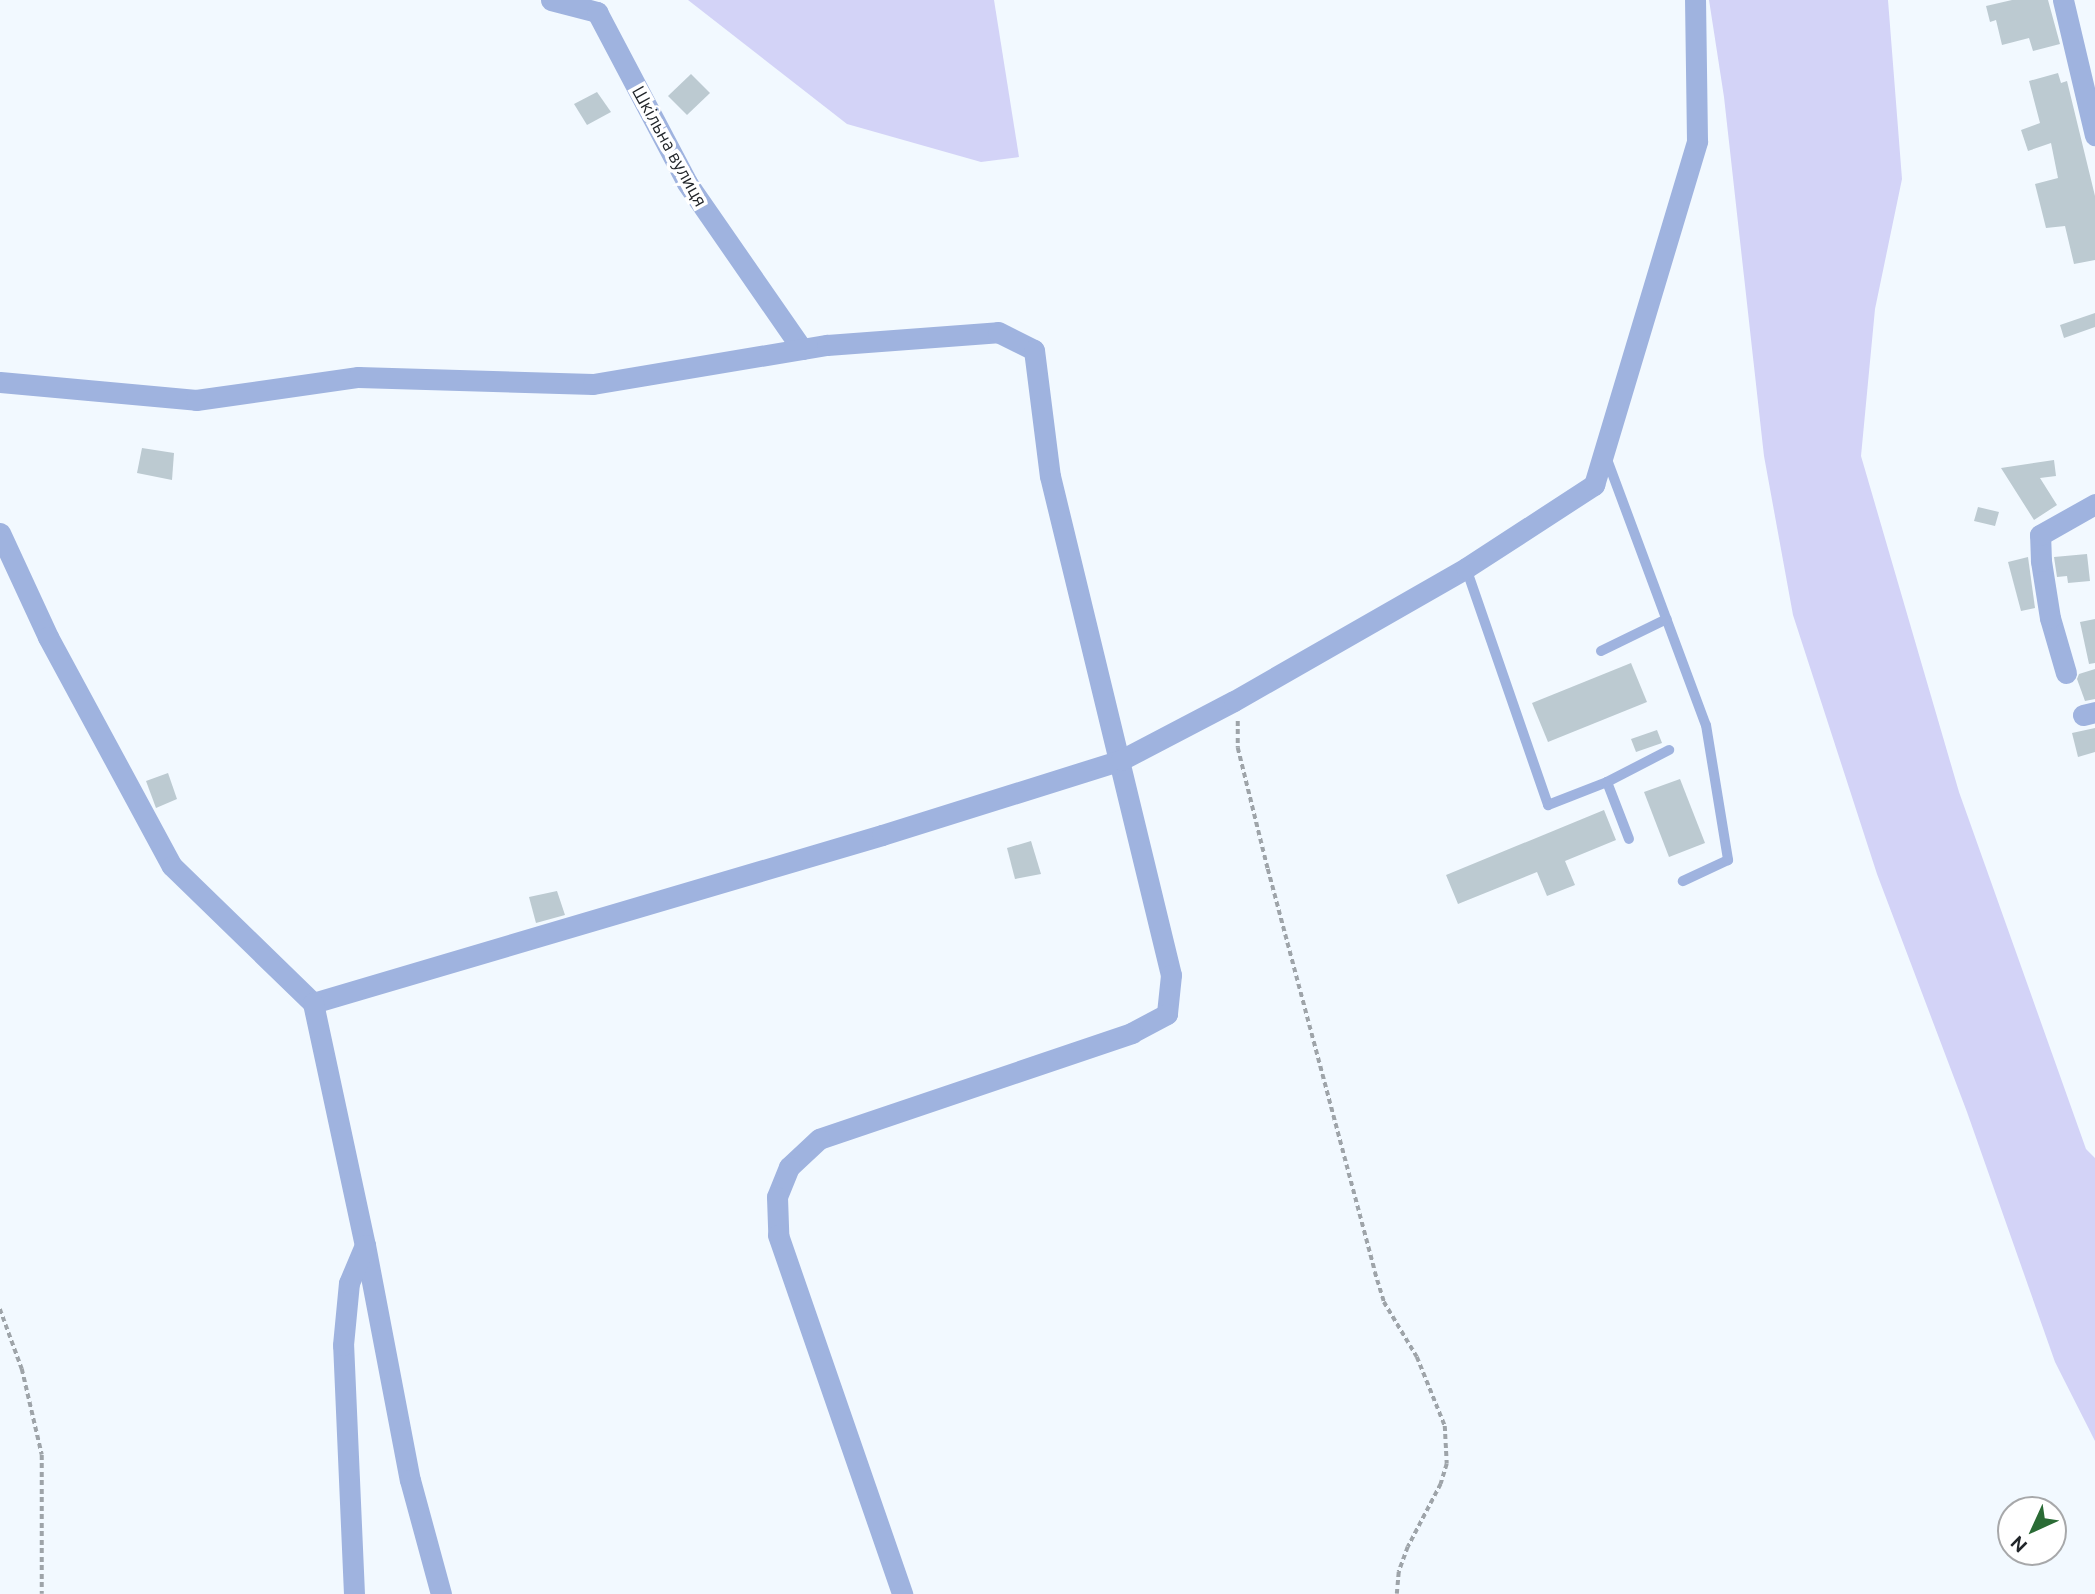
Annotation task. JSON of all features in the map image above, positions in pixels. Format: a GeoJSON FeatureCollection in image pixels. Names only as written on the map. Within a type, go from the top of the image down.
{"type":"FeatureCollection","features":[{"type":"Feature","properties":{"kind":"street","name":"Шкільна вулиця"},"geometry":{"type":"LineString","coordinates":[[551,0],[597,12],[687,183],[802,349]]}},
{"type":"Feature","properties":{"kind":"street"},"geometry":{"type":"LineString","coordinates":[[313,1003],[882,835],[1121,760],[1245,695],[1466,568],[1594,485],[1697,141],[1695,0]]}},
{"type":"Feature","properties":{"kind":"street"},"geometry":{"type":"LineString","coordinates":[[2063,0],[2095,135]]}},
{"type":"Feature","properties":{"kind":"street"},"geometry":{"type":"LineString","coordinates":[[0,382],[196,400],[358,377],[593,384],[802,349],[998,332],[1034,350],[1050,476],[1171,975],[1167,1014],[1132,1033],[819,1139],[789,1167],[777,1197],[778,1235],[902,1594]]}},
{"type":"Feature","properties":{"kind":"street"},"geometry":{"type":"LineString","coordinates":[[2066,673],[2050,618],[2040,561],[2040,535],[2095,504]]}},
{"type":"Feature","properties":{"kind":"street"},"geometry":{"type":"LineString","coordinates":[[0,533],[48,637],[172,866],[313,1003],[365,1245],[410,1480],[441,1594]]}},
{"type":"Feature","properties":{"kind":"street"},"geometry":{"type":"LineString","coordinates":[[354,1594],[343,1345],[349,1283],[365,1245]]}},
{"type":"Feature","properties":{"kind":"lane"},"geometry":{"type":"LineString","coordinates":[[1604,452],[1706,725],[1728,860],[1684,881]]}},
{"type":"Feature","properties":{"kind":"lane"},"geometry":{"type":"LineString","coordinates":[[1466,568],[1548,804],[1607,782],[1669,750]]}},
{"type":"Feature","properties":{"kind":"lane"},"geometry":{"type":"LineString","coordinates":[[1601,651],[1667,619]]}},
{"type":"Feature","properties":{"kind":"lane"},"geometry":{"type":"LineString","coordinates":[[1607,782],[1629,839]]}},
{"type":"Feature","properties":{"kind":"path"},"geometry":{"type":"LineString","coordinates":[[1245,695],[1236,730],[1238,748],[1375,1272],[1384,1301],[1417,1357],[1445,1426],[1447,1464],[1441,1484],[1408,1546],[1399,1572],[1397,1594]]}},
{"type":"Feature","properties":{"kind":"path"},"geometry":{"type":"LineString","coordinates":[[0,1309],[22,1369],[42,1455],[43,1594]]}},
{"type":"Feature","properties":{"kind":"shaded area"},"geometry":{"type":"Polygon","coordinates":[[[688,0],[994,0],[1019,157],[981,162],[847,124],[688,0]]]}},
{"type":"Feature","properties":{"kind":"shaded area"},"geometry":{"type":"Polygon","coordinates":[[[1709,0],[1888,0],[1902,179],[1875,309],[1861,456],[1959,792],[2086,1149],[2095,1158],[2095,1441],[2055,1362],[1967,1112],[1877,874],[1793,615],[1764,456],[1724,97],[1709,0]]]}},
{"type":"Feature","properties":{"kind":"building"},"geometry":{"type":"Polygon","coordinates":[[[2012,0],[2048,0],[2060,44],[2033,51],[2029,38],[2002,45],[1996,20],[1990,22],[1986,6],[2012,0]]]}},
{"type":"Feature","properties":{"kind":"building"},"geometry":{"type":"Polygon","coordinates":[[[2058,73],[2061,83],[2067,81],[2095,196],[2095,260],[2074,264],[2065,226],[2046,228],[2035,184],[2058,178],[2051,143],[2028,151],[2021,130],[2040,123],[2029,81],[2058,73]]]}},
{"type":"Feature","properties":{"kind":"building"},"geometry":{"type":"Polygon","coordinates":[[[691,74],[710,93],[687,115],[668,96],[691,74]]]}},
{"type":"Feature","properties":{"kind":"building"},"geometry":{"type":"Polygon","coordinates":[[[597,92],[611,112],[587,125],[574,104],[597,92]]]}},
{"type":"Feature","properties":{"kind":"building"},"geometry":{"type":"Polygon","coordinates":[[[2095,313],[2095,327],[2064,338],[2060,325],[2095,313]]]}},
{"type":"Feature","properties":{"kind":"building"},"geometry":{"type":"Polygon","coordinates":[[[142,448],[174,453],[172,480],[137,473],[142,448]]]}},
{"type":"Feature","properties":{"kind":"building"},"geometry":{"type":"Polygon","coordinates":[[[2054,460],[2056,476],[2040,478],[2057,505],[2034,520],[2001,468],[2054,460]]]}},
{"type":"Feature","properties":{"kind":"building"},"geometry":{"type":"Polygon","coordinates":[[[1978,507],[1999,512],[1995,526],[1974,521],[1978,507]]]}},
{"type":"Feature","properties":{"kind":"building"},"geometry":{"type":"Polygon","coordinates":[[[2087,554],[2090,581],[2068,583],[2067,576],[2057,577],[2054,557],[2087,554]]]}},
{"type":"Feature","properties":{"kind":"building"},"geometry":{"type":"Polygon","coordinates":[[[2028,557],[2035,608],[2021,611],[2008,562],[2028,557]]]}},
{"type":"Feature","properties":{"kind":"building"},"geometry":{"type":"Polygon","coordinates":[[[2095,619],[2095,663],[2089,664],[2080,622],[2095,619]]]}},
{"type":"Feature","properties":{"kind":"building"},"geometry":{"type":"Polygon","coordinates":[[[1631,663],[1647,702],[1548,742],[1532,703],[1631,663]]]}},
{"type":"Feature","properties":{"kind":"building"},"geometry":{"type":"Polygon","coordinates":[[[2095,669],[2095,699],[2085,701],[2077,679],[2079,674],[2095,669]]]}},
{"type":"Feature","properties":{"kind":"building"},"geometry":{"type":"Polygon","coordinates":[[[2095,728],[2095,752],[2078,757],[2072,733],[2095,728]]]}},
{"type":"Feature","properties":{"kind":"building"},"geometry":{"type":"Polygon","coordinates":[[[1657,730],[1662,743],[1636,752],[1631,739],[1657,730]]]}},
{"type":"Feature","properties":{"kind":"building"},"geometry":{"type":"Polygon","coordinates":[[[168,773],[177,799],[156,808],[146,781],[168,773]]]}},
{"type":"Feature","properties":{"kind":"building"},"geometry":{"type":"Polygon","coordinates":[[[1680,779],[1705,843],[1669,857],[1644,792],[1680,779]]]}},
{"type":"Feature","properties":{"kind":"building"},"geometry":{"type":"Polygon","coordinates":[[[1604,810],[1616,840],[1565,861],[1575,885],[1547,896],[1537,872],[1458,904],[1446,875],[1604,810]]]}},
{"type":"Feature","properties":{"kind":"building"},"geometry":{"type":"Polygon","coordinates":[[[1031,841],[1041,874],[1015,879],[1007,848],[1031,841]]]}},
{"type":"Feature","properties":{"kind":"building"},"geometry":{"type":"Polygon","coordinates":[[[557,891],[565,915],[536,923],[529,897],[557,891]]]}}]}
